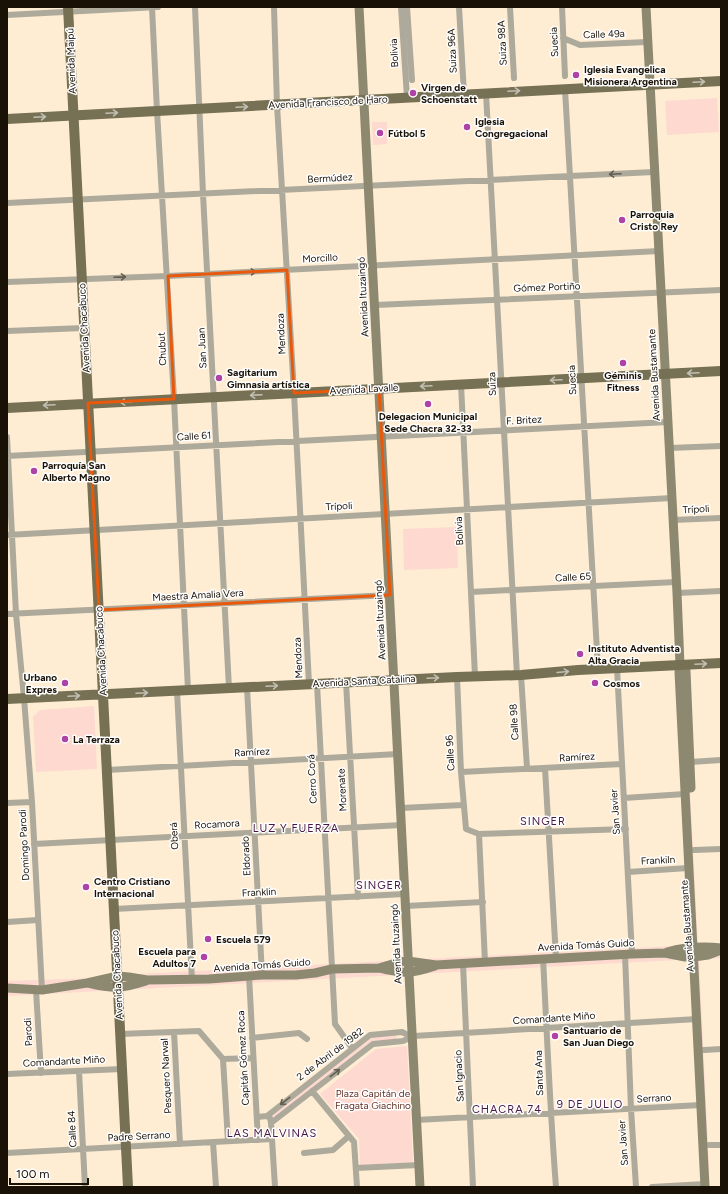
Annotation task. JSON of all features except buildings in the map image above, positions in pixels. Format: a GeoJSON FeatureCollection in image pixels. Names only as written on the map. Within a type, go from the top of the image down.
{"type":"FeatureCollection","features":[{"type":"Feature","properties":{"kind":"main road","name":"Avenida Ituzaingó"},"geometry":{"type":"LineString","coordinates":[[359,7],[420,1187]]}},
{"type":"Feature","properties":{"kind":"main road","name":"Avenida Bustamante"},"geometry":{"type":"LineString","coordinates":[[646,7],[680,665],[686,672],[684,699],[685,794],[688,868],[697,956],[704,1050],[709,1146],[707,1186]]}},
{"type":"Feature","properties":{"kind":"main road","name":"Avenida Maipú"},"geometry":{"type":"LineString","coordinates":[[68,9],[73,116]]}},
{"type":"Feature","properties":{"kind":"main road","name":"Avenida Francisco de Haro"},"geometry":{"type":"LineString","coordinates":[[7,119],[721,81]]}},
{"type":"Feature","properties":{"kind":"main road","name":"Avenida Chacabuco"},"geometry":{"type":"LineString","coordinates":[[73,116],[128,1187]]}},
{"type":"Feature","properties":{"kind":"main road","name":"Avenida Lavalle"},"geometry":{"type":"LineString","coordinates":[[7,408],[721,371]]}},
{"type":"Feature","properties":{"kind":"main road","name":"Avenida Santa Catalina"},"geometry":{"type":"LineString","coordinates":[[7,699],[456,676],[519,675],[598,669],[721,663]]}},
{"type":"Feature","properties":{"kind":"main road","name":"Avenida Bustamante"},"geometry":{"type":"LineString","coordinates":[[684,699],[690,762],[696,946]]}},
{"type":"Feature","properties":{"kind":"main road","name":"Avenida Tomás Guido"},"geometry":{"type":"LineString","coordinates":[[665,953],[696,946],[721,949]]}},
{"type":"Feature","properties":{"kind":"main road","name":"Avenida Tomás Guido"},"geometry":{"type":"LineString","coordinates":[[7,988],[39,990],[87,983],[118,976],[129,976],[147,980],[192,980],[262,975],[296,975],[332,969],[379,968],[408,961],[436,965],[629,954],[665,953],[697,956],[721,949]]}},
{"type":"Feature","properties":{"kind":"main road","name":"Avenida Bustamante"},"geometry":{"type":"LineString","coordinates":[[697,956],[697,1019],[707,1186]]}},
{"type":"Feature","properties":{"kind":"main road","name":"Avenida Tomás Guido"},"geometry":{"type":"LineString","coordinates":[[379,968],[398,973],[409,973],[436,965]]}},
{"type":"Feature","properties":{"kind":"main road","name":"Avenida Tomás Guido"},"geometry":{"type":"LineString","coordinates":[[87,983],[109,988],[118,988],[128,987],[147,980]]}},
{"type":"Feature","properties":{"kind":"street","name":"Chubut"},"geometry":{"type":"LineString","coordinates":[[152,7],[168,276],[188,690]]}},
{"type":"Feature","properties":{"kind":"street"},"geometry":{"type":"LineString","coordinates":[[7,15],[68,9],[158,7]]}},
{"type":"Feature","properties":{"kind":"street","name":"San Juan"},"geometry":{"type":"LineString","coordinates":[[195,7],[203,194],[229,688]]}},
{"type":"Feature","properties":{"kind":"street","name":"Mendoza"},"geometry":{"type":"LineString","coordinates":[[274,7],[277,105],[305,599],[313,684]]}},
{"type":"Feature","properties":{"kind":"street","name":"Bolivia"},"geometry":{"type":"LineString","coordinates":[[401,7],[407,97]]}},
{"type":"Feature","properties":{"kind":"street","name":"Bolivia"},"geometry":{"type":"LineString","coordinates":[[407,7],[412,80]]}},
{"type":"Feature","properties":{"kind":"street","name":"Suiza 96A"},"geometry":{"type":"LineString","coordinates":[[460,7],[464,94]]}},
{"type":"Feature","properties":{"kind":"street","name":"Suiza 98A"},"geometry":{"type":"LineString","coordinates":[[510,7],[514,78]]}},
{"type":"Feature","properties":{"kind":"street","name":"Suecia"},"geometry":{"type":"LineString","coordinates":[[562,7],[565,76]]}},
{"type":"Feature","properties":{"kind":"street","name":"Calle 49a"},"geometry":{"type":"LineString","coordinates":[[563,38],[580,45],[647,42]]}},
{"type":"Feature","properties":{"kind":"street","name":"Suecia"},"geometry":{"type":"LineString","coordinates":[[566,89],[598,669]]}},
{"type":"Feature","properties":{"kind":"street","name":"Suiza"},"geometry":{"type":"LineString","coordinates":[[486,93],[512,590],[519,675]]}},
{"type":"Feature","properties":{"kind":"street","name":"Bermúdez"},"geometry":{"type":"LineString","coordinates":[[7,204],[654,172]]}},
{"type":"Feature","properties":{"kind":"street","name":"Morcillo"},"geometry":{"type":"LineString","coordinates":[[7,282],[81,278],[168,276],[658,251]]}},
{"type":"Feature","properties":{"kind":"street","name":"Gómez Portiño"},"geometry":{"type":"LineString","coordinates":[[375,305],[721,290]]}},
{"type":"Feature","properties":{"kind":"street"},"geometry":{"type":"LineString","coordinates":[[7,331],[84,328]]}},
{"type":"Feature","properties":{"kind":"street","name":"Bolivia"},"geometry":{"type":"LineString","coordinates":[[461,384],[475,676]]}},
{"type":"Feature","properties":{"kind":"street","name":"F. Britez"},"geometry":{"type":"LineString","coordinates":[[381,437],[668,422]]}},
{"type":"Feature","properties":{"kind":"street"},"geometry":{"type":"LineString","coordinates":[[7,437],[10,534],[24,698]]}},
{"type":"Feature","properties":{"kind":"street","name":"Calle 61"},"geometry":{"type":"LineString","coordinates":[[8,456],[381,437]]}},
{"type":"Feature","properties":{"kind":"street"},"geometry":{"type":"LineString","coordinates":[[669,448],[721,446]]}},
{"type":"Feature","properties":{"kind":"street","name":"Trípoli"},"geometry":{"type":"LineString","coordinates":[[10,534],[672,498]]}},
{"type":"Feature","properties":{"kind":"street","name":"Trípoli"},"geometry":{"type":"LineString","coordinates":[[673,520],[721,518]]}},
{"type":"Feature","properties":{"kind":"street","name":"Calle 65"},"geometry":{"type":"LineString","coordinates":[[471,592],[676,582]]}},
{"type":"Feature","properties":{"kind":"street"},"geometry":{"type":"LineString","coordinates":[[677,593],[721,591]]}},
{"type":"Feature","properties":{"kind":"street","name":"Maestra Amalia Vera"},"geometry":{"type":"LineString","coordinates":[[7,614],[390,595]]}},
{"type":"Feature","properties":{"kind":"street","name":"San Javier"},"geometry":{"type":"LineString","coordinates":[[617,668],[628,872],[631,1109],[636,1187]]}},
{"type":"Feature","properties":{"kind":"street","name":"Calle 98"},"geometry":{"type":"LineString","coordinates":[[519,675],[527,768]]}},
{"type":"Feature","properties":{"kind":"street","name":"Calle 96"},"geometry":{"type":"LineString","coordinates":[[456,676],[463,805],[466,829],[479,834]]}},
{"type":"Feature","properties":{"kind":"street","name":"Morenate"},"geometry":{"type":"LineString","coordinates":[[346,682],[358,897]]}},
{"type":"Feature","properties":{"kind":"street","name":"Cerro Corá"},"geometry":{"type":"LineString","coordinates":[[313,684],[321,758],[334,1024],[352,1048]]}},
{"type":"Feature","properties":{"kind":"street","name":"Eldorado"},"geometry":{"type":"LineString","coordinates":[[247,687],[262,975]]}},
{"type":"Feature","properties":{"kind":"street","name":"Oberá"},"geometry":{"type":"LineString","coordinates":[[177,691],[192,980]]}},
{"type":"Feature","properties":{"kind":"street","name":"Domingo Parodi"},"geometry":{"type":"LineString","coordinates":[[24,698],[32,802],[38,920],[39,990]]}},
{"type":"Feature","properties":{"kind":"street","name":"Ramírez"},"geometry":{"type":"LineString","coordinates":[[107,770],[398,754]]}},
{"type":"Feature","properties":{"kind":"street"},"geometry":{"type":"LineString","coordinates":[[690,762],[721,760]]}},
{"type":"Feature","properties":{"kind":"street","name":"Ramírez"},"geometry":{"type":"LineString","coordinates":[[461,772],[622,764]]}},
{"type":"Feature","properties":{"kind":"street"},"geometry":{"type":"LineString","coordinates":[[545,768],[550,832],[556,958]]}},
{"type":"Feature","properties":{"kind":"street"},"geometry":{"type":"LineString","coordinates":[[624,798],[685,794]]}},
{"type":"Feature","properties":{"kind":"street"},"geometry":{"type":"LineString","coordinates":[[7,803],[32,802]]}},
{"type":"Feature","properties":{"kind":"street"},"geometry":{"type":"LineString","coordinates":[[401,808],[463,805]]}},
{"type":"Feature","properties":{"kind":"street","name":"Rocamora"},"geometry":{"type":"LineString","coordinates":[[34,844],[402,825]]}},
{"type":"Feature","properties":{"kind":"street"},"geometry":{"type":"LineString","coordinates":[[485,962],[479,834],[626,829]]}},
{"type":"Feature","properties":{"kind":"street"},"geometry":{"type":"LineString","coordinates":[[694,850],[721,849]]}},
{"type":"Feature","properties":{"kind":"street","name":"Frankiln"},"geometry":{"type":"LineString","coordinates":[[628,872],[688,868]]}},
{"type":"Feature","properties":{"kind":"street","name":"Franklin"},"geometry":{"type":"LineString","coordinates":[[114,909],[405,894]]}},
{"type":"Feature","properties":{"kind":"street"},"geometry":{"type":"LineString","coordinates":[[406,906],[483,902]]}},
{"type":"Feature","properties":{"kind":"street"},"geometry":{"type":"LineString","coordinates":[[7,922],[38,920]]}},
{"type":"Feature","properties":{"kind":"street","name":"Santa Ana"},"geometry":{"type":"LineString","coordinates":[[543,958],[548,1028],[550,1113],[556,1187]]}},
{"type":"Feature","properties":{"kind":"street","name":"San Ignacio"},"geometry":{"type":"LineString","coordinates":[[463,964],[473,1187]]}},
{"type":"Feature","properties":{"kind":"street","name":"Capitán Gómez Roca"},"geometry":{"type":"LineString","coordinates":[[249,976],[258,1140]]}},
{"type":"Feature","properties":{"kind":"street","name":"Parodi"},"geometry":{"type":"LineString","coordinates":[[39,990],[41,1073]]}},
{"type":"Feature","properties":{"kind":"street","name":"Comandante Miño"},"geometry":{"type":"LineString","coordinates":[[412,1037],[697,1019]]}},
{"type":"Feature","properties":{"kind":"street"},"geometry":{"type":"LineString","coordinates":[[120,1034],[199,1031],[224,1059],[228,1141]]}},
{"type":"Feature","properties":{"kind":"street","name":"Pesquero Narwal"},"geometry":{"type":"LineString","coordinates":[[174,1032],[180,1144]]}},
{"type":"Feature","properties":{"kind":"street","name":"2 de Abril de 1982"},"geometry":{"type":"LineString","coordinates":[[269,1119],[370,1034],[402,1032],[412,1037]]}},
{"type":"Feature","properties":{"kind":"street"},"geometry":{"type":"LineString","coordinates":[[252,1038],[299,1034],[307,1039]]}},
{"type":"Feature","properties":{"kind":"street","name":"2 de Abril de 1982"},"geometry":{"type":"LineString","coordinates":[[269,1119],[312,1091],[373,1044],[403,1041],[412,1037]]}},
{"type":"Feature","properties":{"kind":"street"},"geometry":{"type":"LineString","coordinates":[[704,1050],[721,1049]]}},
{"type":"Feature","properties":{"kind":"street"},"geometry":{"type":"LineString","coordinates":[[224,1059],[253,1058]]}},
{"type":"Feature","properties":{"kind":"street","name":"Comandante Miño"},"geometry":{"type":"LineString","coordinates":[[7,1074],[122,1069]]}},
{"type":"Feature","properties":{"kind":"street","name":"Calle 84"},"geometry":{"type":"LineString","coordinates":[[79,1071],[85,1187]]}},
{"type":"Feature","properties":{"kind":"street"},"geometry":{"type":"LineString","coordinates":[[312,1091],[354,1142],[357,1187]]}},
{"type":"Feature","properties":{"kind":"street","name":"Serrano"},"geometry":{"type":"LineString","coordinates":[[416,1120],[701,1105]]}},
{"type":"Feature","properties":{"kind":"street"},"geometry":{"type":"LineString","coordinates":[[256,1117],[269,1119],[272,1139],[275,1187]]}},
{"type":"Feature","properties":{"kind":"street"},"geometry":{"type":"LineString","coordinates":[[304,1153],[333,1150],[349,1136]]}},
{"type":"Feature","properties":{"kind":"street","name":"Padre Serrano"},"geometry":{"type":"LineString","coordinates":[[7,1153],[272,1139]]}},
{"type":"Feature","properties":{"kind":"street"},"geometry":{"type":"LineString","coordinates":[[213,1142],[216,1187]]}},
{"type":"Feature","properties":{"kind":"street"},"geometry":{"type":"LineString","coordinates":[[709,1146],[721,1145]]}},
{"type":"Feature","properties":{"kind":"street"},"geometry":{"type":"LineString","coordinates":[[356,1168],[419,1165]]}},
{"type":"Feature","properties":{"kind":"street"},"geometry":{"type":"LineString","coordinates":[[652,1187],[707,1186]]}},
{"type":"Feature","properties":{"kind":"highlighted area"},"geometry":{"type":"Polygon","coordinates":[[[287,270],[294,393],[379,389],[390,595],[99,610],[88,403],[174,399],[168,276],[287,270]]]}},
{"type":"Feature","properties":{"kind":"green space"},"geometry":{"type":"Polygon","coordinates":[[[717,98],[719,132],[667,135],[665,101],[717,98]]]}},
{"type":"Feature","properties":{"kind":"green space","name":"Fútbol 5"},"geometry":{"type":"Polygon","coordinates":[[[372,122],[387,122],[387,144],[373,145],[372,122]]]}},
{"type":"Feature","properties":{"kind":"green space"},"geometry":{"type":"Polygon","coordinates":[[[457,527],[458,568],[404,570],[403,529],[457,527]]]}},
{"type":"Feature","properties":{"kind":"green space"},"geometry":{"type":"Polygon","coordinates":[[[684,675],[698,944],[721,943],[721,958],[699,959],[710,1187],[707,1187],[696,959],[7,996],[7,981],[95,978],[118,975],[695,945],[684,675]]]}},
{"type":"Feature","properties":{"kind":"green space","name":"La Terraza"},"geometry":{"type":"Polygon","coordinates":[[[94,706],[97,769],[36,772],[33,717],[40,710],[94,706]]]}},
{"type":"Feature","properties":{"kind":"green space"},"geometry":{"type":"Polygon","coordinates":[[[396,1034],[397,1039],[372,1042],[274,1118],[270,1115],[370,1037],[396,1034]]]}},
{"type":"Feature","properties":{"kind":"green space","name":"Plaza Capitán de Fragata Giachino"},"geometry":{"type":"Polygon","coordinates":[[[407,1046],[413,1162],[360,1165],[359,1139],[320,1094],[376,1049],[407,1046]]]}},
{"type":"Feature","properties":{"kind":"place","name":"Iglesia Evangelica Misionera Argentina"},"geometry":{"type":"Point","coordinates":[576,75]}},
{"type":"Feature","properties":{"kind":"place","name":"Virgen de Schoenstatt"},"geometry":{"type":"Point","coordinates":[413,93]}},
{"type":"Feature","properties":{"kind":"place","name":"Iglesia Congregacional"},"geometry":{"type":"Point","coordinates":[467,127]}},
{"type":"Feature","properties":{"kind":"place","name":"Fútbol 5"},"geometry":{"type":"Point","coordinates":[380,133]}},
{"type":"Feature","properties":{"kind":"place","name":"Parroquia Cristo Rey"},"geometry":{"type":"Point","coordinates":[622,220]}},
{"type":"Feature","properties":{"kind":"place","name":"Géminis Fitness"},"geometry":{"type":"Point","coordinates":[623,363]}},
{"type":"Feature","properties":{"kind":"place","name":"Sagitarium Gimnasia artística"},"geometry":{"type":"Point","coordinates":[219,378]}},
{"type":"Feature","properties":{"kind":"place","name":"Delegacion Municipal Sede Chacra 32-33"},"geometry":{"type":"Point","coordinates":[428,404]}},
{"type":"Feature","properties":{"kind":"place","name":"Parroquía San Alberto Magno"},"geometry":{"type":"Point","coordinates":[34,471]}},
{"type":"Feature","properties":{"kind":"place","name":"Instituto Adventista Alta Gracia"},"geometry":{"type":"Point","coordinates":[580,654]}},
{"type":"Feature","properties":{"kind":"place","name":"Urbano Expres"},"geometry":{"type":"Point","coordinates":[65,683]}},
{"type":"Feature","properties":{"kind":"place","name":"Cosmos"},"geometry":{"type":"Point","coordinates":[595,683]}},
{"type":"Feature","properties":{"kind":"place","name":"La Terraza"},"geometry":{"type":"Point","coordinates":[65,739]}},
{"type":"Feature","properties":{"kind":"place","name":"Centro Cristiano Internacional"},"geometry":{"type":"Point","coordinates":[86,887]}},
{"type":"Feature","properties":{"kind":"place","name":"Escuela 579"},"geometry":{"type":"Point","coordinates":[208,939]}},
{"type":"Feature","properties":{"kind":"place","name":"Escuela para Adultos 7"},"geometry":{"type":"Point","coordinates":[204,957]}},
{"type":"Feature","properties":{"kind":"place","name":"Santuario de San Juan Diego"},"geometry":{"type":"Point","coordinates":[555,1036]}},
{"type":"Feature","properties":{"kind":"district","name":"SINGER"},"geometry":{"type":"Point","coordinates":[543,821]}},
{"type":"Feature","properties":{"kind":"district","name":"LUZ Y FUERZA"},"geometry":{"type":"Point","coordinates":[296,828]}},
{"type":"Feature","properties":{"kind":"district","name":"SINGER"},"geometry":{"type":"Point","coordinates":[379,885]}},
{"type":"Feature","properties":{"kind":"district","name":"9 DE JULIO"},"geometry":{"type":"Point","coordinates":[590,1104]}},
{"type":"Feature","properties":{"kind":"district","name":"CHACRA 74"},"geometry":{"type":"Point","coordinates":[507,1109]}},
{"type":"Feature","properties":{"kind":"district","name":"LAS MALVINAS"},"geometry":{"type":"Point","coordinates":[272,1133]}}]}
